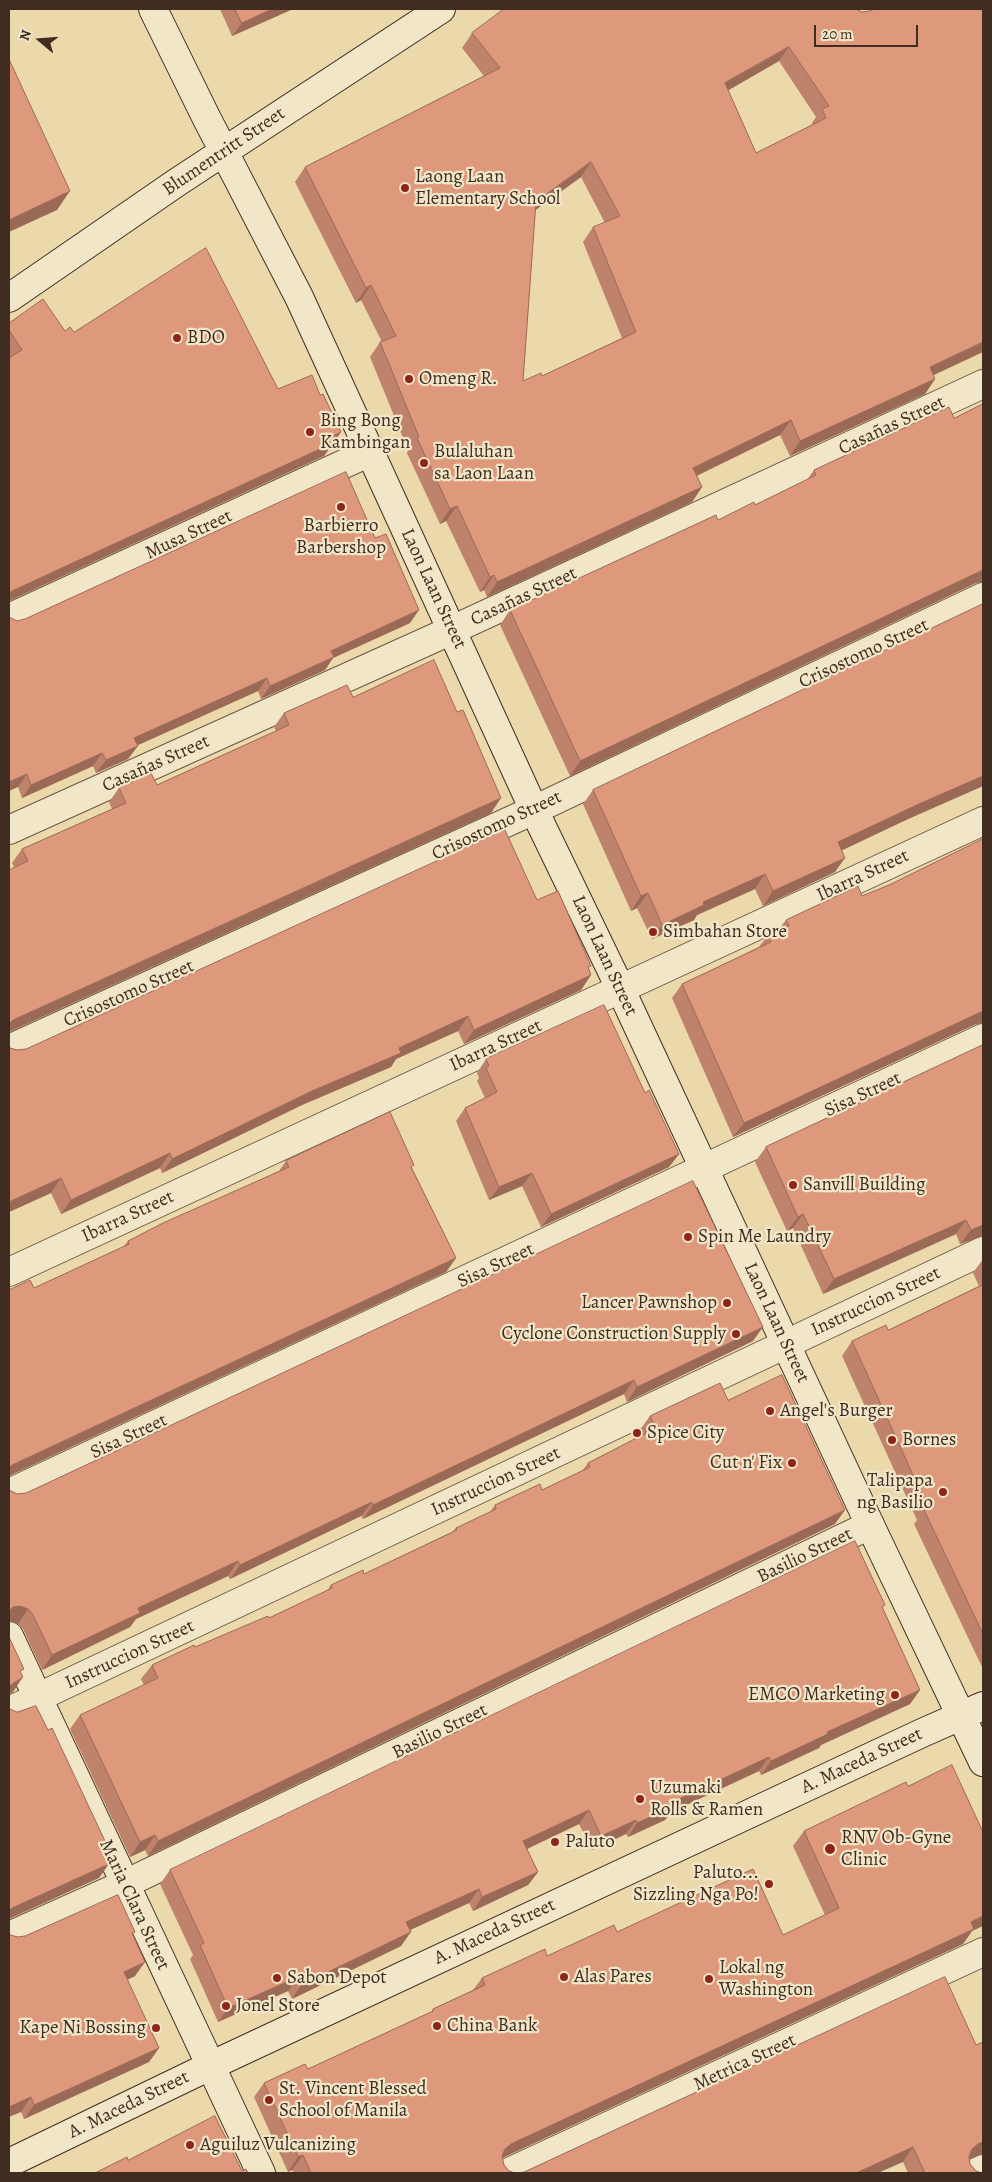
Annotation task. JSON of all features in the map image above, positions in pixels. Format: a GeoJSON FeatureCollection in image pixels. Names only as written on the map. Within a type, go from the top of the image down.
{"type":"FeatureCollection","features":[{"type":"Feature","properties":{"kind":"street","name":"Laon Laan Street"},"geometry":{"type":"LineString","coordinates":[[153,9],[299,297],[534,810],[620,988],[703,1170],[870,1525],[972,1711],[983,1762]]}},
{"type":"Feature","properties":{"kind":"street","name":"Blumentritt Street"},"geometry":{"type":"LineString","coordinates":[[9,298],[225,151],[441,9]]}},
{"type":"Feature","properties":{"kind":"street","name":"Casañas Street"},"geometry":{"type":"LineString","coordinates":[[9,830],[452,630],[983,384]]}},
{"type":"Feature","properties":{"kind":"street","name":"Musa Street"},"geometry":{"type":"LineString","coordinates":[[9,618],[370,452]]}},
{"type":"Feature","properties":{"kind":"street","name":"Crisostomo Street"},"geometry":{"type":"LineString","coordinates":[[9,1049],[534,810],[983,597]]}},
{"type":"Feature","properties":{"kind":"street","name":"Ibarra Street"},"geometry":{"type":"LineString","coordinates":[[9,1272],[983,821]]}},
{"type":"Feature","properties":{"kind":"street","name":"Sisa Street"},"geometry":{"type":"LineString","coordinates":[[9,1493],[983,1038]]}},
{"type":"Feature","properties":{"kind":"street","name":"Instruccion Street"},"geometry":{"type":"LineString","coordinates":[[9,1712],[983,1251]]}},
{"type":"Feature","properties":{"kind":"street","name":"Basilio Street"},"geometry":{"type":"LineString","coordinates":[[9,1936],[125,1884],[870,1525]]}},
{"type":"Feature","properties":{"kind":"street","name":"Maria Clara Street"},"geometry":{"type":"LineString","coordinates":[[9,1636],[261,2173]]}},
{"type":"Feature","properties":{"kind":"street","name":"A. Maceda Street"},"geometry":{"type":"LineString","coordinates":[[9,2163],[210,2066],[972,1711]]}},
{"type":"Feature","properties":{"kind":"street","name":"Metrica Street"},"geometry":{"type":"LineString","coordinates":[[507,2173],[983,1952]]}},
{"type":"Feature","properties":{"kind":"street"},"geometry":{"type":"LineString","coordinates":[[974,2173],[983,2169]]}},
{"type":"Feature","properties":{"kind":"building"},"geometry":{"type":"Polygon","coordinates":[[[235,9],[272,9],[242,23],[235,9]]]}},
{"type":"Feature","properties":{"kind":"building"},"geometry":{"type":"Polygon","coordinates":[[[504,9],[856,9],[862,12],[875,9],[983,9],[983,342],[930,367],[935,379],[800,441],[791,420],[693,468],[702,487],[497,582],[494,575],[490,577],[457,506],[450,509],[417,438],[419,437],[380,342],[396,336],[371,285],[366,288],[305,167],[500,68],[472,33],[504,9]],[[789,47],[725,83],[756,153],[826,118],[822,109],[829,106],[789,47]],[[591,162],[536,202],[523,381],[541,373],[542,376],[636,332],[593,227],[620,216],[591,162]]]}},
{"type":"Feature","properties":{"kind":"building"},"geometry":{"type":"Polygon","coordinates":[[[9,59],[70,191],[9,220],[9,59]]]}},
{"type":"Feature","properties":{"kind":"building"},"geometry":{"type":"Polygon","coordinates":[[[206,248],[278,389],[312,375],[320,395],[323,394],[341,432],[331,437],[333,443],[9,593],[9,358],[22,350],[9,330],[9,323],[43,299],[65,331],[70,327],[74,332],[206,248]]]}},
{"type":"Feature","properties":{"kind":"building"},"geometry":{"type":"Polygon","coordinates":[[[983,404],[983,570],[580,761],[510,610],[716,515],[718,520],[754,502],[755,505],[816,475],[814,470],[949,407],[954,418],[983,404]]]}},
{"type":"Feature","properties":{"kind":"building"},"geometry":{"type":"Polygon","coordinates":[[[346,472],[375,538],[386,534],[419,610],[331,651],[334,657],[270,686],[267,678],[134,738],[138,746],[106,760],[102,753],[31,785],[27,774],[9,782],[9,617],[17,621],[25,619],[346,472]]]}},
{"type":"Feature","properties":{"kind":"building"},"geometry":{"type":"Polygon","coordinates":[[[983,604],[983,776],[838,842],[845,858],[773,891],[765,874],[703,902],[704,905],[662,925],[648,893],[641,896],[593,790],[983,604]]]}},
{"type":"Feature","properties":{"kind":"building"},"geometry":{"type":"Polygon","coordinates":[[[434,660],[457,712],[463,710],[501,798],[13,1020],[9,1024],[9,870],[28,861],[22,849],[126,803],[119,788],[151,773],[157,785],[289,725],[284,713],[347,685],[353,697],[434,660]]]}},
{"type":"Feature","properties":{"kind":"building"},"geometry":{"type":"Polygon","coordinates":[[[505,830],[537,900],[558,891],[591,966],[588,967],[591,975],[474,1030],[468,1016],[399,1048],[401,1053],[312,1091],[172,1159],[170,1153],[71,1200],[61,1178],[9,1202],[9,1046],[17,1050],[26,1049],[505,830]]]}},
{"type":"Feature","properties":{"kind":"building"},"geometry":{"type":"Polygon","coordinates":[[[983,839],[983,1011],[744,1123],[682,984],[771,942],[768,935],[789,926],[786,920],[858,886],[862,896],[889,885],[983,839]]]}},
{"type":"Feature","properties":{"kind":"building"},"geometry":{"type":"Polygon","coordinates":[[[604,1005],[645,1093],[649,1090],[679,1154],[551,1214],[532,1173],[499,1187],[465,1108],[497,1092],[486,1068],[489,1066],[486,1059],[604,1005]]]}},
{"type":"Feature","properties":{"kind":"building"},"geometry":{"type":"Polygon","coordinates":[[[983,1045],[983,1225],[971,1230],[966,1220],[834,1279],[803,1214],[798,1217],[766,1147],[983,1045]]]}},
{"type":"Feature","properties":{"kind":"building"},"geometry":{"type":"Polygon","coordinates":[[[390,1112],[414,1165],[411,1167],[456,1258],[9,1468],[9,1290],[30,1280],[34,1288],[129,1244],[128,1241],[163,1223],[289,1167],[286,1161],[390,1112]]]}},
{"type":"Feature","properties":{"kind":"building"},"geometry":{"type":"Polygon","coordinates":[[[693,1181],[763,1327],[637,1387],[634,1380],[373,1505],[372,1502],[240,1565],[238,1561],[138,1608],[140,1613],[52,1655],[33,1615],[28,1609],[20,1606],[13,1607],[9,1611],[9,1490],[17,1494],[26,1493],[693,1181]]]}},
{"type":"Feature","properties":{"kind":"building"},"geometry":{"type":"Polygon","coordinates":[[[983,1285],[983,1634],[924,1510],[928,1508],[852,1341],[886,1325],[888,1330],[983,1285]]]}},
{"type":"Feature","properties":{"kind":"building"},"geometry":{"type":"Polygon","coordinates":[[[782,1375],[845,1510],[158,1841],[155,1835],[140,1842],[80,1715],[158,1678],[152,1665],[194,1645],[195,1647],[268,1616],[269,1618],[332,1588],[331,1585],[363,1570],[364,1574],[457,1530],[456,1528],[496,1509],[495,1505],[540,1484],[542,1490],[590,1467],[588,1463],[656,1428],[650,1416],[720,1383],[728,1400],[782,1375]]]}},
{"type":"Feature","properties":{"kind":"building"},"geometry":{"type":"Polygon","coordinates":[[[855,1541],[885,1605],[882,1607],[920,1690],[827,1732],[828,1734],[771,1761],[769,1757],[673,1802],[675,1806],[637,1823],[636,1820],[601,1836],[589,1810],[523,1841],[538,1872],[482,1897],[479,1889],[406,1922],[411,1932],[301,1985],[298,1977],[228,2008],[200,1945],[204,1943],[170,1870],[855,1541]]]}},
{"type":"Feature","properties":{"kind":"building"},"geometry":{"type":"Polygon","coordinates":[[[9,1637],[24,1669],[20,1671],[23,1677],[9,1686],[9,1637]]]}},
{"type":"Feature","properties":{"kind":"building"},"geometry":{"type":"Polygon","coordinates":[[[36,1706],[48,1730],[52,1728],[112,1856],[106,1858],[109,1864],[9,1911],[9,1708],[17,1712],[36,1706]]]}},
{"type":"Feature","properties":{"kind":"building"},"geometry":{"type":"Polygon","coordinates":[[[952,1765],[983,1832],[983,1916],[971,1922],[974,1929],[511,2144],[505,2149],[502,2156],[504,2165],[509,2171],[515,2173],[311,2173],[303,2155],[298,2157],[264,2083],[305,2064],[308,2069],[433,2011],[433,2009],[485,1985],[482,1978],[545,1949],[547,1956],[614,1925],[617,1932],[753,1869],[783,1935],[839,1908],[804,1831],[906,1782],[908,1786],[952,1765]]]}},
{"type":"Feature","properties":{"kind":"building"},"geometry":{"type":"Polygon","coordinates":[[[118,1895],[135,1932],[132,1933],[145,1962],[124,1972],[159,2048],[34,2105],[31,2097],[9,2107],[9,1933],[18,1937],[25,1936],[118,1895]]]}},
{"type":"Feature","properties":{"kind":"building"},"geometry":{"type":"Polygon","coordinates":[[[945,1977],[976,2045],[983,2042],[983,2142],[972,2149],[969,2156],[970,2164],[976,2171],[982,2173],[925,2173],[913,2147],[856,2173],[517,2173],[524,2172],[945,1977]]]}},
{"type":"Feature","properties":{"kind":"building"},"geometry":{"type":"Polygon","coordinates":[[[215,2116],[242,2171],[246,2169],[248,2173],[95,2173],[127,2157],[128,2160],[215,2116]]]}},
{"type":"Feature","properties":{"kind":"place","name":"Laong Laan Elementary School"},"geometry":{"type":"Point","coordinates":[405,188]}},
{"type":"Feature","properties":{"kind":"place","name":"BDO"},"geometry":{"type":"Point","coordinates":[177,338]}},
{"type":"Feature","properties":{"kind":"place","name":"Omeng R."},"geometry":{"type":"Point","coordinates":[409,379]}},
{"type":"Feature","properties":{"kind":"place","name":"Bing Bong Kambingan"},"geometry":{"type":"Point","coordinates":[310,432]}},
{"type":"Feature","properties":{"kind":"place","name":"Bulaluhan sa Laon Laan"},"geometry":{"type":"Point","coordinates":[424,463]}},
{"type":"Feature","properties":{"kind":"place","name":"Barbierro Barbershop"},"geometry":{"type":"Point","coordinates":[341,507]}},
{"type":"Feature","properties":{"kind":"place","name":"Simbahan Store"},"geometry":{"type":"Point","coordinates":[653,932]}},
{"type":"Feature","properties":{"kind":"place","name":"Sanvill Building"},"geometry":{"type":"Point","coordinates":[793,1185]}},
{"type":"Feature","properties":{"kind":"place","name":"Spin Me Laundry"},"geometry":{"type":"Point","coordinates":[688,1237]}},
{"type":"Feature","properties":{"kind":"place","name":"Lancer Pawnshop"},"geometry":{"type":"Point","coordinates":[727,1303]}},
{"type":"Feature","properties":{"kind":"place","name":"Cyclone Construction Supply"},"geometry":{"type":"Point","coordinates":[736,1334]}},
{"type":"Feature","properties":{"kind":"place","name":"Angel's Burger"},"geometry":{"type":"Point","coordinates":[770,1411]}},
{"type":"Feature","properties":{"kind":"place","name":"Spice City"},"geometry":{"type":"Point","coordinates":[637,1433]}},
{"type":"Feature","properties":{"kind":"place","name":"Bornes"},"geometry":{"type":"Point","coordinates":[892,1440]}},
{"type":"Feature","properties":{"kind":"place","name":"Cut n' Fix"},"geometry":{"type":"Point","coordinates":[792,1463]}},
{"type":"Feature","properties":{"kind":"place","name":"Talipapa ng Basilio"},"geometry":{"type":"Point","coordinates":[943,1492]}},
{"type":"Feature","properties":{"kind":"place","name":"EMCO Marketing"},"geometry":{"type":"Point","coordinates":[895,1695]}},
{"type":"Feature","properties":{"kind":"place","name":"Uzumaki Rolls & Ramen"},"geometry":{"type":"Point","coordinates":[640,1799]}},
{"type":"Feature","properties":{"kind":"place","name":"Paluto"},"geometry":{"type":"Point","coordinates":[555,1842]}},
{"type":"Feature","properties":{"kind":"place","name":"RNV Ob-Gyne Clinic"},"geometry":{"type":"Point","coordinates":[830,1849]}},
{"type":"Feature","properties":{"kind":"place","name":"Paluto... Sizzling Nga Po!"},"geometry":{"type":"Point","coordinates":[769,1884]}},
{"type":"Feature","properties":{"kind":"place","name":"Alas Pares"},"geometry":{"type":"Point","coordinates":[564,1977]}},
{"type":"Feature","properties":{"kind":"place","name":"Sabon Depot"},"geometry":{"type":"Point","coordinates":[277,1978]}},
{"type":"Feature","properties":{"kind":"place","name":"Lokal ng Washington"},"geometry":{"type":"Point","coordinates":[709,1979]}},
{"type":"Feature","properties":{"kind":"place","name":"Jonel Store"},"geometry":{"type":"Point","coordinates":[226,2006]}},
{"type":"Feature","properties":{"kind":"place","name":"China Bank"},"geometry":{"type":"Point","coordinates":[437,2026]}},
{"type":"Feature","properties":{"kind":"place","name":"Kape Ni Bossing"},"geometry":{"type":"Point","coordinates":[156,2028]}},
{"type":"Feature","properties":{"kind":"place","name":"St. Vincent Blessed School of Manila"},"geometry":{"type":"Point","coordinates":[269,2100]}},
{"type":"Feature","properties":{"kind":"place","name":"Aguiluz Vulcanizing"},"geometry":{"type":"Point","coordinates":[190,2145]}}]}
